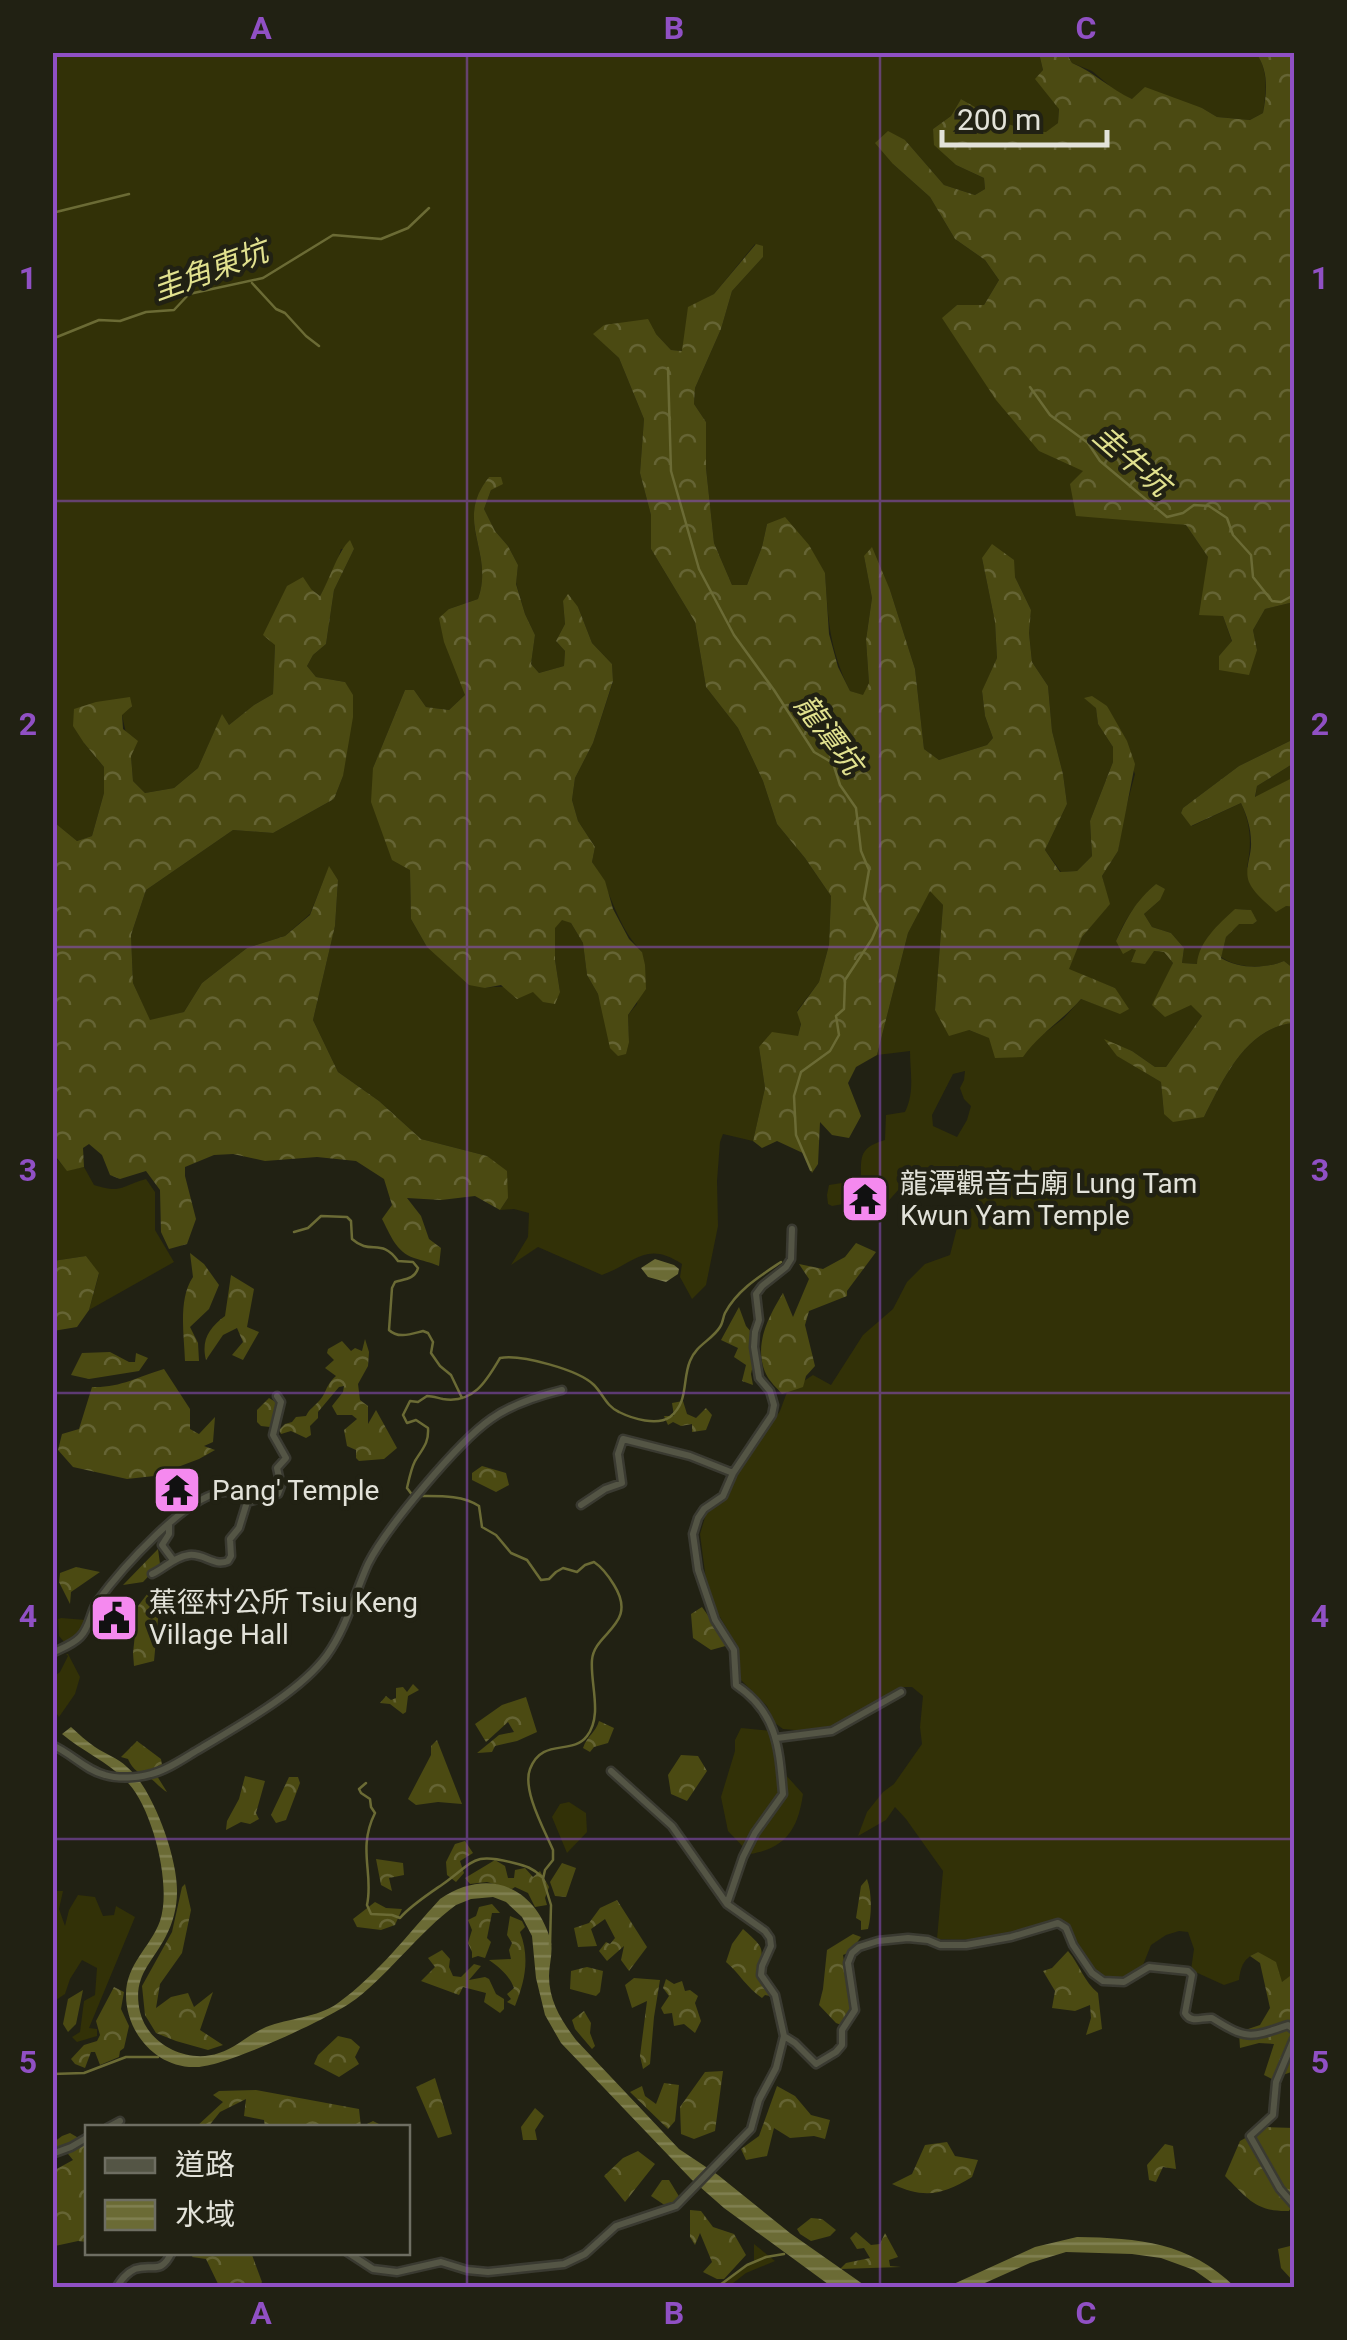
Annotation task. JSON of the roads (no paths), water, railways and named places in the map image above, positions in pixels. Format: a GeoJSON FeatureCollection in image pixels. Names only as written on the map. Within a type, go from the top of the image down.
{"type":"FeatureCollection","features":[{"type":"Feature","properties":{"kind":"street"},"geometry":{"type":"LineString","coordinates":[[727,1904],[743,1856],[784,1794],[777,1738],[753,1696],[736,1686],[734,1650],[715,1620],[698,1570],[694,1534],[698,1518],[723,1496],[733,1473],[772,1415],[770,1391],[758,1378],[754,1347],[759,1320],[756,1294],[791,1259],[792,1229]]}},
{"type":"Feature","properties":{"kind":"street"},"geometry":{"type":"LineString","coordinates":[[52,1745],[90,1769],[117,1777],[149,1775],[264,1709],[325,1658],[342,1632],[369,1562],[412,1503],[465,1443],[494,1417],[562,1390]]}},
{"type":"Feature","properties":{"kind":"street"},"geometry":{"type":"LineString","coordinates":[[52,1652],[80,1636],[97,1603],[190,1505],[223,1492],[247,1502],[278,1494],[281,1490],[277,1468],[286,1458],[274,1435],[281,1402],[278,1396]]}},
{"type":"Feature","properties":{"kind":"street"},"geometry":{"type":"LineString","coordinates":[[581,1506],[604,1489],[622,1483],[618,1454],[623,1438],[690,1456],[733,1473]]}},
{"type":"Feature","properties":{"kind":"street"},"geometry":{"type":"LineString","coordinates":[[152,1574],[172,1560],[191,1554],[218,1564],[228,1561],[230,1539],[239,1528],[247,1502]]}},
{"type":"Feature","properties":{"kind":"street"},"geometry":{"type":"LineString","coordinates":[[169,1524],[162,1544],[172,1560]]}},
{"type":"Feature","properties":{"kind":"street"},"geometry":{"type":"LineString","coordinates":[[777,1738],[832,1731],[902,1692]]}},
{"type":"Feature","properties":{"kind":"street"},"geometry":{"type":"LineString","coordinates":[[352,2255],[373,2269],[397,2272],[441,2262],[488,2272],[562,2264],[585,2254],[616,2226],[671,2209],[750,2129],[758,2100],[776,2068],[784,2036],[775,1995],[761,1974],[770,1938],[727,1904],[672,1826],[611,1771]]}},
{"type":"Feature","properties":{"kind":"street"},"geometry":{"type":"LineString","coordinates":[[784,2036],[816,2064],[836,2052],[842,2044],[842,2030],[855,2010],[848,1963],[852,1953],[867,1944],[908,1938],[940,1945],[966,1945],[1011,1938],[1058,1923],[1068,1930],[1092,1973],[1103,1981],[1124,1982],[1149,1967],[1188,1971],[1192,1975],[1186,2013],[1190,2018],[1212,2018],[1250,2036],[1288,2025],[1294,2030]]}},
{"type":"Feature","properties":{"kind":"street"},"geometry":{"type":"LineString","coordinates":[[1294,2040],[1276,2082],[1273,2115],[1250,2136],[1280,2189],[1294,2204]]}},
{"type":"Feature","properties":{"kind":"street"},"geometry":{"type":"LineString","coordinates":[[113,2125],[120,2121]]}},
{"type":"Feature","properties":{"kind":"street"},"geometry":{"type":"LineString","coordinates":[[52,2154],[85,2138]]}},
{"type":"Feature","properties":{"kind":"street"},"geometry":{"type":"LineString","coordinates":[[116,2288],[135,2269],[159,2268],[170,2255]]}},
{"type":"Feature","properties":{"kind":"water"},"geometry":{"type":"Polygon","coordinates":[[[655,1259],[674,1265],[678,1274],[666,1282],[648,1277],[641,1268],[655,1259]]]}},
{"type":"Feature","properties":{"kind":"water"},"geometry":{"type":"Polygon","coordinates":[[[71,1727],[137,1777],[155,1807],[168,1843],[176,1878],[175,1909],[168,1931],[144,1971],[138,2000],[144,2024],[160,2042],[182,2054],[207,2056],[225,2051],[266,2027],[330,2008],[379,1967],[440,1899],[474,1884],[506,1887],[532,1905],[542,1920],[551,1943],[551,1994],[576,2040],[679,2149],[867,2287],[832,2287],[691,2179],[561,2043],[545,2015],[532,1936],[522,1917],[506,1902],[493,1897],[456,1905],[356,1999],[303,2029],[211,2065],[182,2066],[157,2055],[131,2023],[126,1995],[130,1974],[156,1931],[163,1906],[162,1869],[153,1830],[129,1784],[62,1734],[71,1727]]]}},
{"type":"Feature","properties":{"kind":"water"},"geometry":{"type":"Polygon","coordinates":[[[1077,2237],[1142,2241],[1181,2252],[1200,2260],[1235,2287],[1218,2287],[1194,2270],[1161,2258],[1066,2252],[976,2287],[947,2287],[1035,2247],[1077,2237]]]}},
{"type":"Feature","properties":{"kind":"waterway"},"geometry":{"type":"LineString","coordinates":[[52,213],[129,194]]}},
{"type":"Feature","properties":{"kind":"waterway","name":"圭角東坑"},"geometry":{"type":"LineString","coordinates":[[52,339],[99,320],[120,321],[146,312],[174,310],[189,294],[263,278],[333,235],[381,239],[408,228],[429,208]]}},
{"type":"Feature","properties":{"kind":"waterway"},"geometry":{"type":"LineString","coordinates":[[252,283],[319,346]]}},
{"type":"Feature","properties":{"kind":"waterway","name":"龍潭坑"},"geometry":{"type":"LineString","coordinates":[[668,368],[671,471],[699,569],[734,635],[814,752],[833,763],[840,785],[856,808],[861,851],[869,870],[864,899],[878,925],[845,980],[844,1009],[836,1016],[839,1035],[830,1051],[801,1072],[794,1096],[796,1135],[811,1170]]}},
{"type":"Feature","properties":{"kind":"waterway","name":"圭牛坑"},"geometry":{"type":"LineString","coordinates":[[1030,387],[1050,415],[1088,443],[1100,461],[1167,517],[1194,505],[1209,506],[1227,518],[1233,535],[1251,555],[1253,577],[1272,601],[1281,602],[1294,595]]}},
{"type":"Feature","properties":{"kind":"waterway"},"geometry":{"type":"LineString","coordinates":[[294,1232],[308,1228],[321,1216],[347,1217],[351,1221],[352,1239],[359,1244],[386,1250],[398,1261],[413,1262],[418,1268],[415,1274],[395,1282],[392,1288],[389,1330],[401,1335],[428,1333],[433,1342],[431,1353],[451,1375],[462,1398]]}},
{"type":"Feature","properties":{"kind":"waterway"},"geometry":{"type":"LineString","coordinates":[[413,1496],[407,1488],[428,1428],[416,1420],[407,1423],[403,1415],[410,1401],[418,1402],[427,1396],[463,1398],[478,1389],[500,1358],[509,1357],[535,1361],[587,1379],[611,1407],[625,1415],[665,1420],[680,1405],[693,1355],[720,1327],[736,1297],[781,1262]]}},
{"type":"Feature","properties":{"kind":"waterway"},"geometry":{"type":"LineString","coordinates":[[421,1496],[459,1498],[479,1506],[482,1527],[496,1535],[511,1553],[527,1560],[541,1580],[563,1568],[577,1572],[594,1562],[607,1575],[620,1599],[619,1619],[600,1642],[592,1660],[592,1728],[581,1742],[542,1753],[535,1759],[528,1778],[531,1798],[553,1850],[553,1860],[543,1879],[551,1905],[550,1945]]}},
{"type":"Feature","properties":{"kind":"waterway"},"geometry":{"type":"LineString","coordinates":[[366,1783],[359,1789],[370,1799],[375,1813],[366,1850],[367,1905],[371,1914],[400,1918],[469,1864],[482,1859],[522,1865],[542,1877]]}},
{"type":"Feature","properties":{"kind":"waterway"},"geometry":{"type":"LineString","coordinates":[[52,2074],[84,2073],[126,2057],[158,2057]]}},
{"type":"Feature","properties":{"kind":"waterway"},"geometry":{"type":"LineString","coordinates":[[680,2288],[720,2285],[747,2265],[784,2254]]}},
{"type":"Feature","properties":{"kind":"place","name":"龍潭觀音古廟 Lung Tam Kwun Yam Temple"},"geometry":{"type":"Point","coordinates":[865,1199]}},
{"type":"Feature","properties":{"kind":"place","name":"Pang' Temple"},"geometry":{"type":"Point","coordinates":[177,1490]}},
{"type":"Feature","properties":{"kind":"place","name":"蕉徑村公所 Tsiu Keng Village Hall"},"geometry":{"type":"Point","coordinates":[114,1618]}}]}
